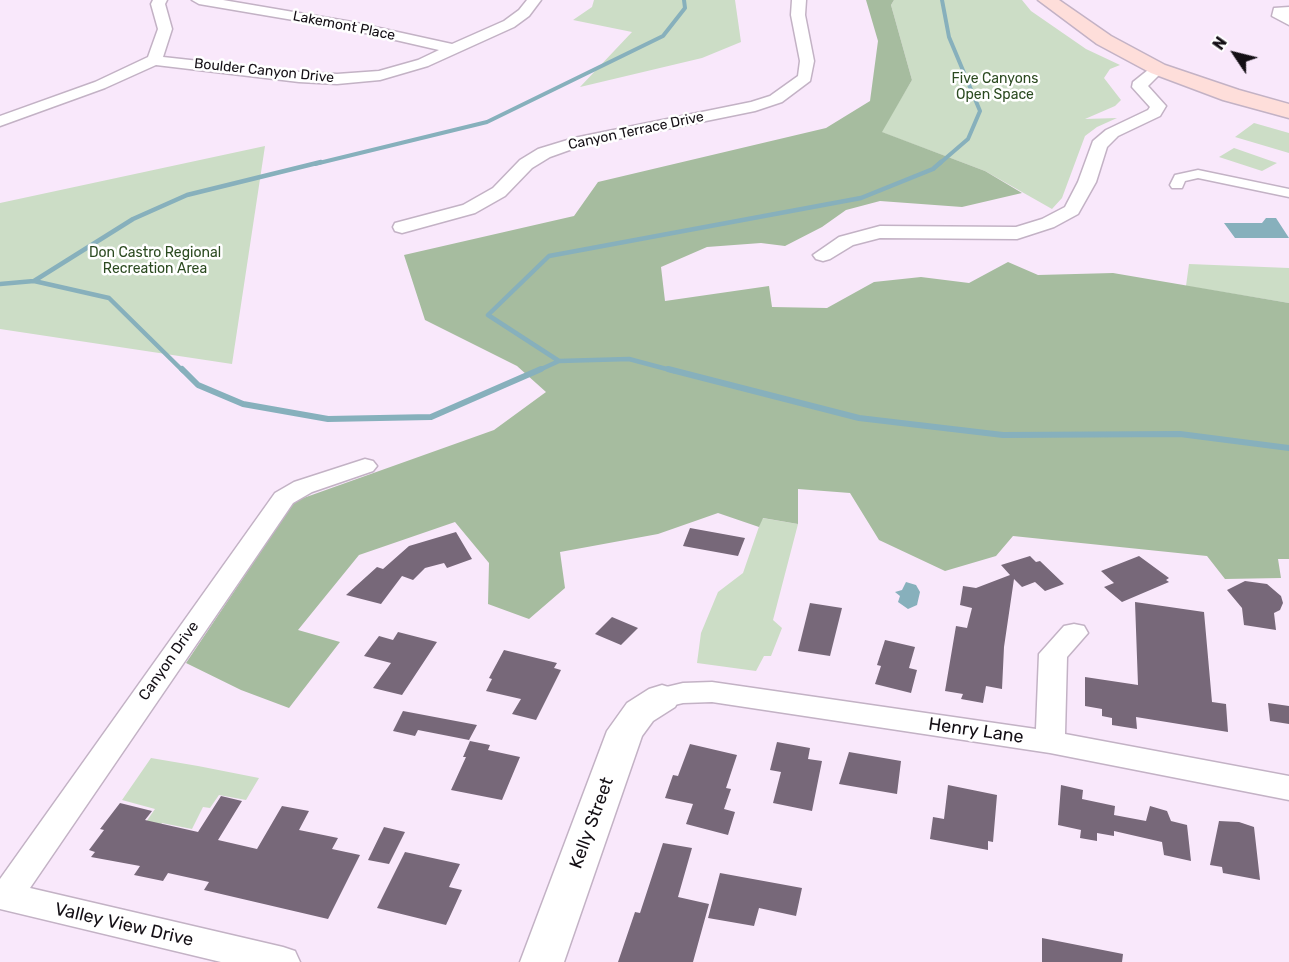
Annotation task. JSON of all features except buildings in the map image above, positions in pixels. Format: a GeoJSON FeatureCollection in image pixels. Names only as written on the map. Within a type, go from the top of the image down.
{"type":"FeatureCollection","features":[{"type":"Feature","properties":{"kind":"main road"},"geometry":{"type":"LineString","coordinates":[[1047,0],[1104,40],[1158,69],[1231,95],[1289,111]]}},
{"type":"Feature","properties":{"kind":"street"},"geometry":{"type":"LineString","coordinates":[[0,121],[100,85],[154,60],[165,29],[158,4],[160,0]]}},
{"type":"Feature","properties":{"kind":"street","name":"Lakemont Place"},"geometry":{"type":"LineString","coordinates":[[199,0],[352,26],[453,49]]}},
{"type":"Feature","properties":{"kind":"street","name":"Boulder Canyon Drive"},"geometry":{"type":"LineString","coordinates":[[154,60],[299,77],[337,79],[380,75],[423,63],[509,24],[524,13],[529,0]]}},
{"type":"Feature","properties":{"kind":"street","name":"Canyon Terrace Drive"},"geometry":{"type":"LineString","coordinates":[[402,227],[469,208],[499,192],[526,164],[544,153],[574,142],[755,106],[776,99],[806,78],[807,61],[798,15],[799,0]]}},
{"type":"Feature","properties":{"kind":"street"},"geometry":{"type":"LineString","coordinates":[[1289,11],[1279,11],[1279,16],[1289,21]]}},
{"type":"Feature","properties":{"kind":"street"},"geometry":{"type":"LineString","coordinates":[[823,255],[846,241],[880,232],[1017,233],[1048,223],[1072,210],[1087,182],[1098,144],[1112,133],[1154,113],[1158,106],[1140,87],[1141,82],[1158,69]]}},
{"type":"Feature","properties":{"kind":"street"},"geometry":{"type":"LineString","coordinates":[[1177,185],[1180,178],[1198,174],[1289,193]]}},
{"type":"Feature","properties":{"kind":"street","name":"Canyon Drive"},"geometry":{"type":"LineString","coordinates":[[3,896],[284,498],[303,487],[365,466]]}},
{"type":"Feature","properties":{"kind":"street"},"geometry":{"type":"LineString","coordinates":[[1050,742],[1053,654],[1074,633]]}},
{"type":"Feature","properties":{"kind":"street","name":"Henry Lane"},"geometry":{"type":"LineString","coordinates":[[662,698],[683,693],[712,692],[1050,742],[1289,788]]}},
{"type":"Feature","properties":{"kind":"street","name":"Kelly Street"},"geometry":{"type":"LineString","coordinates":[[543,962],[625,730],[640,712],[662,698]]}},
{"type":"Feature","properties":{"kind":"street","name":"Valley View Drive"},"geometry":{"type":"LineString","coordinates":[[3,896],[283,962]]}},
{"type":"Feature","properties":{"kind":"green space"},"geometry":{"type":"Polygon","coordinates":[[[594,0],[735,0],[741,42],[702,58],[580,87],[632,32],[573,20],[592,7],[594,0]]]}},
{"type":"Feature","properties":{"kind":"green space"},"geometry":{"type":"Polygon","coordinates":[[[866,0],[894,0],[891,5],[912,80],[882,132],[985,171],[1022,193],[962,207],[880,201],[846,210],[822,227],[785,246],[761,243],[707,247],[661,267],[665,301],[769,286],[772,307],[827,308],[874,282],[921,277],[969,283],[1008,262],[1038,275],[1113,273],[1289,303],[1289,559],[1278,559],[1281,578],[1225,579],[1207,556],[1013,536],[996,556],[945,571],[879,540],[850,493],[798,489],[798,524],[763,518],[759,527],[718,513],[658,534],[560,552],[565,588],[529,619],[488,604],[489,563],[455,522],[359,555],[298,630],[340,642],[289,708],[241,690],[186,663],[295,501],[494,430],[546,392],[517,366],[425,320],[404,255],[574,216],[598,182],[826,128],[870,101],[878,41],[866,0]]]}},
{"type":"Feature","properties":{"kind":"green space","name":"Five Canyons Open Space"},"geometry":{"type":"Polygon","coordinates":[[[894,0],[1022,0],[1031,11],[1086,49],[1120,65],[1110,69],[1104,78],[1121,100],[1115,106],[1085,119],[1117,118],[1097,127],[1085,136],[1062,198],[1052,209],[985,171],[881,132],[912,80],[891,5],[894,0]]]}},
{"type":"Feature","properties":{"kind":"green space"},"geometry":{"type":"Polygon","coordinates":[[[1254,123],[1289,133],[1289,153],[1235,137],[1254,123]]]}},
{"type":"Feature","properties":{"kind":"green space","name":"Don Castro Regional Recreation Area"},"geometry":{"type":"Polygon","coordinates":[[[265,146],[232,364],[0,329],[0,203],[265,146]]]}},
{"type":"Feature","properties":{"kind":"green space"},"geometry":{"type":"Polygon","coordinates":[[[1234,148],[1277,163],[1262,171],[1219,157],[1234,148]]]}},
{"type":"Feature","properties":{"kind":"green space"},"geometry":{"type":"Polygon","coordinates":[[[1189,264],[1289,268],[1289,303],[1186,286],[1189,264]]]}},
{"type":"Feature","properties":{"kind":"green space"},"geometry":{"type":"Polygon","coordinates":[[[762,518],[798,524],[773,620],[782,628],[771,656],[764,656],[756,671],[697,663],[701,633],[718,592],[743,573],[762,518]]]}},
{"type":"Feature","properties":{"kind":"green space"},"geometry":{"type":"Polygon","coordinates":[[[151,758],[259,778],[246,800],[219,795],[210,808],[203,807],[192,829],[162,823],[157,831],[146,822],[155,809],[122,800],[151,758]]]}},
{"type":"Feature","properties":{"kind":"water"},"geometry":{"type":"Polygon","coordinates":[[[1266,218],[1276,218],[1289,238],[1235,238],[1224,223],[1262,223],[1266,218]]]}},
{"type":"Feature","properties":{"kind":"water"},"geometry":{"type":"Polygon","coordinates":[[[906,582],[916,585],[920,592],[917,605],[908,609],[898,602],[900,596],[895,592],[902,590],[906,582]]]}},
{"type":"Feature","properties":{"kind":"waterway"},"geometry":{"type":"LineString","coordinates":[[315,164],[487,122],[663,36],[685,8],[684,0]]}},
{"type":"Feature","properties":{"kind":"waterway"},"geometry":{"type":"LineString","coordinates":[[939,164],[968,139],[980,111],[949,37],[942,0]]}},
{"type":"Feature","properties":{"kind":"waterway"},"geometry":{"type":"LineString","coordinates":[[34,281],[133,219],[187,195],[321,162]]}},
{"type":"Feature","properties":{"kind":"waterway"},"geometry":{"type":"LineString","coordinates":[[559,361],[488,315],[549,256],[861,198],[933,169],[941,162]]}},
{"type":"Feature","properties":{"kind":"waterway"},"geometry":{"type":"LineString","coordinates":[[0,284],[34,281]]}},
{"type":"Feature","properties":{"kind":"waterway"},"geometry":{"type":"LineString","coordinates":[[34,281],[109,298],[183,371]]}},
{"type":"Feature","properties":{"kind":"waterway"},"geometry":{"type":"LineString","coordinates":[[559,361],[629,359],[674,371]]}},
{"type":"Feature","properties":{"kind":"waterway"},"geometry":{"type":"LineString","coordinates":[[537,371],[559,361]]}},
{"type":"Feature","properties":{"kind":"waterway"},"geometry":{"type":"LineString","coordinates":[[182,369],[198,385],[243,404],[328,419],[431,417],[541,369]]}},
{"type":"Feature","properties":{"kind":"waterway"},"geometry":{"type":"LineString","coordinates":[[668,369],[859,418],[1003,435],[1180,434],[1289,448]]}}]}
